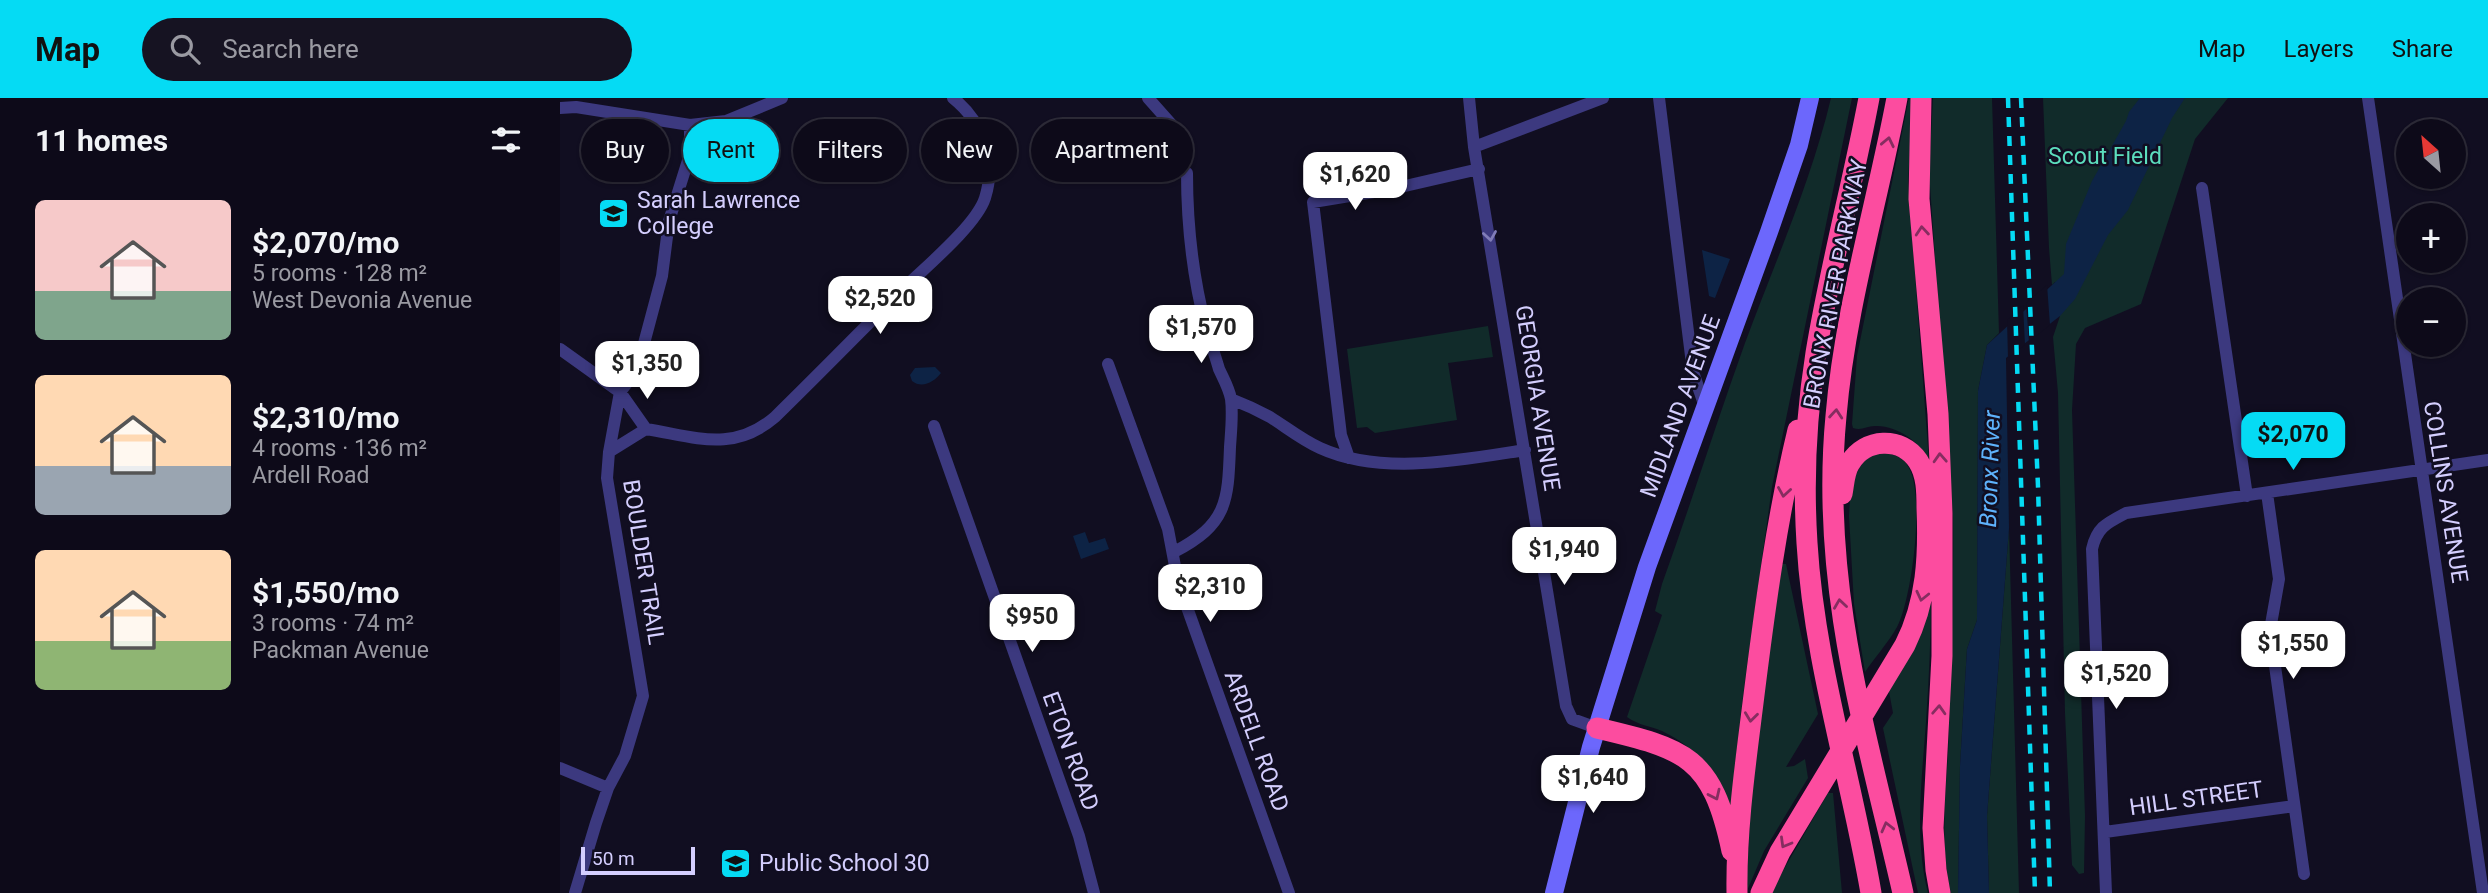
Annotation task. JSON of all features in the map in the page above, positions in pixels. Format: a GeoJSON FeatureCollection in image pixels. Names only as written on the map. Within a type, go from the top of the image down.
{"type":"FeatureCollection","features":[{"type":"Feature","properties":{"kind":"highway","name":"BRONX RIVER PARKWAY"},"geometry":{"type":"LineString","coordinates":[[1868,98],[1816,354],[1806,458],[1811,594],[1825,680],[1871,893]]}},
{"type":"Feature","properties":{"kind":"highway","name":"BRONX RIVER PARKWAY"},"geometry":{"type":"LineString","coordinates":[[1897,98],[1840,377],[1833,471],[1835,555],[1848,654],[1903,893]]}},
{"type":"Feature","properties":{"kind":"highway"},"geometry":{"type":"LineString","coordinates":[[1921,98],[1919,199],[1938,414],[1943,560],[1942,656],[1933,817],[1940,893]]}},
{"type":"Feature","properties":{"kind":"highway"},"geometry":{"type":"LineString","coordinates":[[1737,885],[1744,779],[1759,653],[1787,476],[1816,354]]}},
{"type":"Feature","properties":{"kind":"highway"},"geometry":{"type":"LineString","coordinates":[[1760,893],[1780,852],[1914,624],[1927,571],[1926,484],[1920,464],[1907,450],[1895,444],[1876,443],[1864,449],[1850,463],[1844,482],[1835,555]]}},
{"type":"Feature","properties":{"kind":"highway"},"geometry":{"type":"LineString","coordinates":[[1597,728],[1666,747],[1698,769],[1710,784],[1721,807],[1737,885]]}},
{"type":"Feature","properties":{"kind":"highway"},"geometry":{"type":"LineString","coordinates":[[1859,893],[1860,833]]}},
{"type":"Feature","properties":{"kind":"street"},"geometry":{"type":"LineString","coordinates":[[607,98],[608,112]]}},
{"type":"Feature","properties":{"kind":"street"},"geometry":{"type":"LineString","coordinates":[[731,119],[782,98]]}},
{"type":"Feature","properties":{"kind":"street"},"geometry":{"type":"LineString","coordinates":[[609,452],[646,429],[729,441],[767,424],[970,222],[986,196],[988,151],[986,140],[975,121],[953,98]]}},
{"type":"Feature","properties":{"kind":"street"},"geometry":{"type":"LineString","coordinates":[[1148,98],[1167,119]]}},
{"type":"Feature","properties":{"kind":"street","name":"GEORGIA AVENUE"},"geometry":{"type":"LineString","coordinates":[[1469,98],[1474,147],[1567,710],[1575,721],[1597,728]]}},
{"type":"Feature","properties":{"kind":"street"},"geometry":{"type":"LineString","coordinates":[[1474,147],[1603,98]]}},
{"type":"Feature","properties":{"kind":"street"},"geometry":{"type":"LineString","coordinates":[[1659,98],[1693,372],[1706,408]]}},
{"type":"Feature","properties":{"kind":"street","name":"MIDLAND AVENUE"},"geometry":{"type":"LineString","coordinates":[[1554,893],[1597,728],[1647,567],[1799,145],[1810,98]]}},
{"type":"Feature","properties":{"kind":"street","name":"COLLINS AVENUE"},"geometry":{"type":"LineString","coordinates":[[2368,98],[2483,893]]}},
{"type":"Feature","properties":{"kind":"street"},"geometry":{"type":"LineString","coordinates":[[560,108],[576,107],[683,123]]}},
{"type":"Feature","properties":{"kind":"street"},"geometry":{"type":"LineString","coordinates":[[1349,458],[1341,435],[1313,202],[1392,190],[1479,169]]}},
{"type":"Feature","properties":{"kind":"street","name":"BOULDER TRAIL"},"geometry":{"type":"LineString","coordinates":[[575,893],[608,788],[625,756],[643,696],[607,478],[609,452],[620,392],[642,351],[662,276],[669,221],[683,176]]}},
{"type":"Feature","properties":{"kind":"street"},"geometry":{"type":"LineString","coordinates":[[1174,552],[1208,529],[1220,514],[1228,493],[1231,399],[1206,327],[1195,273],[1187,211],[1187,182]]}},
{"type":"Feature","properties":{"kind":"street"},"geometry":{"type":"LineString","coordinates":[[2202,188],[2247,496]]}},
{"type":"Feature","properties":{"kind":"street"},"geometry":{"type":"LineString","coordinates":[[560,349],[620,392],[646,429]]}},
{"type":"Feature","properties":{"kind":"street","name":"ARDELL ROAD"},"geometry":{"type":"LineString","coordinates":[[1108,364],[1168,529],[1178,582],[1289,893]]}},
{"type":"Feature","properties":{"kind":"street"},"geometry":{"type":"LineString","coordinates":[[1231,399],[1269,417],[1320,448],[1349,458],[1431,462],[1525,450]]}},
{"type":"Feature","properties":{"kind":"street","name":"ETON ROAD"},"geometry":{"type":"LineString","coordinates":[[934,426],[1079,836],[1094,893]]}},
{"type":"Feature","properties":{"kind":"street"},"geometry":{"type":"LineString","coordinates":[[2106,893],[2092,549],[2095,536],[2110,521],[2126,513],[2488,460]]}},
{"type":"Feature","properties":{"kind":"street"},"geometry":{"type":"LineString","coordinates":[[2267,493],[2279,579],[2270,630],[2304,874]]}},
{"type":"Feature","properties":{"kind":"street"},"geometry":{"type":"LineString","coordinates":[[560,768],[608,788]]}},
{"type":"Feature","properties":{"kind":"street","name":"HILL STREET"},"geometry":{"type":"LineString","coordinates":[[2105,832],[2294,806]]}},
{"type":"Feature","properties":{"kind":"green space"},"geometry":{"type":"Polygon","coordinates":[[[1831,98],[1852,98],[1772,487],[1734,772],[1734,817],[1714,778],[1699,757],[1677,739],[1627,717],[1662,615],[1655,611],[1662,584],[1745,343],[1803,191],[1831,98]]]}},
{"type":"Feature","properties":{"kind":"green space"},"geometry":{"type":"Polygon","coordinates":[[[1909,98],[1913,98],[1908,182],[1929,461],[1914,441],[1891,428],[1872,426],[1856,429],[1852,424],[1857,356],[1909,98]]]}},
{"type":"Feature","properties":{"kind":"green space"},"geometry":{"type":"Polygon","coordinates":[[[1933,98],[1992,98],[1999,333],[1987,345],[1978,391],[1977,620],[1967,649],[1960,766],[1958,893],[1951,893],[1944,841],[1952,636],[1953,517],[1929,171],[1933,98]]]}},
{"type":"Feature","properties":{"kind":"green space","name":"Scout Field"},"geometry":{"type":"Polygon","coordinates":[[[2043,98],[2228,98],[2195,139],[2141,304],[2085,328],[2076,344],[2072,410],[2085,816],[2084,873],[2079,874],[2072,865],[2065,713],[2058,393],[2053,337],[2060,316],[2055,282],[2052,285],[2049,248],[2043,98]]]}},
{"type":"Feature","properties":{"kind":"green space"},"geometry":{"type":"Polygon","coordinates":[[[1488,326],[1493,357],[1448,363],[1457,420],[1375,433],[1367,427],[1357,428],[1347,349],[1488,326]]]}},
{"type":"Feature","properties":{"kind":"green space"},"geometry":{"type":"Polygon","coordinates":[[[1877,453],[1896,456],[1909,468],[1916,501],[1915,547],[1912,572],[1897,627],[1865,672],[1854,604],[1849,516],[1851,482],[1865,459],[1877,453]]]}},
{"type":"Feature","properties":{"kind":"green space"},"geometry":{"type":"Polygon","coordinates":[[[2009,528],[2019,893],[1989,893],[1987,816],[2009,528]]]}},
{"type":"Feature","properties":{"kind":"green space"},"geometry":{"type":"Polygon","coordinates":[[[1780,564],[1786,564],[1818,714],[1786,767],[1794,766],[1805,759],[1808,778],[1764,851],[1746,893],[1752,779],[1780,564]]]}},
{"type":"Feature","properties":{"kind":"green space"},"geometry":{"type":"Polygon","coordinates":[[[1931,593],[1929,674],[1920,808],[1921,851],[1928,893],[1918,893],[1883,728],[1893,713],[1888,686],[1931,593]]]}},
{"type":"Feature","properties":{"kind":"green space"},"geometry":{"type":"Polygon","coordinates":[[[1828,793],[1833,793],[1842,893],[1770,893],[1828,793]]]}},
{"type":"Feature","properties":{"kind":"water","name":"Bronx River"},"geometry":{"type":"Polygon","coordinates":[[[2140,98],[2185,98],[2172,118],[2128,210],[2108,235],[2075,299],[2060,316],[2006,358],[2009,528],[1987,816],[1989,893],[1958,893],[1960,766],[1967,649],[1977,620],[1978,391],[1987,345],[2064,274],[2066,244],[2092,181],[2129,112],[2140,98]]]}},
{"type":"Feature","properties":{"kind":"water"},"geometry":{"type":"Polygon","coordinates":[[[1702,250],[1730,259],[1715,298],[1709,296],[1702,250]]]}},
{"type":"Feature","properties":{"kind":"water"},"geometry":{"type":"Polygon","coordinates":[[[935,367],[941,373],[931,382],[920,384],[912,381],[910,375],[915,368],[935,367]]]}},
{"type":"Feature","properties":{"kind":"water"},"geometry":{"type":"Polygon","coordinates":[[[1085,532],[1089,543],[1105,538],[1109,549],[1081,559],[1073,536],[1085,532]]]}},
{"type":"Feature","properties":{"kind":"pier"},"geometry":{"type":"Polygon","coordinates":[[[2047,285],[2050,325],[2029,342],[2026,303],[2047,285]]]}},
{"type":"Feature","properties":{"kind":"pier"},"geometry":{"type":"Polygon","coordinates":[[[2023,305],[2025,345],[2008,358],[2007,320],[2023,305]]]}},
{"type":"Feature","properties":{"kind":"railway"},"geometry":{"type":"LineString","coordinates":[[2008,98],[2035,893]]}},
{"type":"Feature","properties":{"kind":"railway"},"geometry":{"type":"LineString","coordinates":[[2021,98],[2038,486],[2050,893]]}},
{"type":"Feature","properties":{"kind":"place","name":"Sarah Lawrence College"},"geometry":{"type":"Point","coordinates":[614,213]}},
{"type":"Feature","properties":{"kind":"place","name":"Public School 30"},"geometry":{"type":"Point","coordinates":[736,863]}}]}
